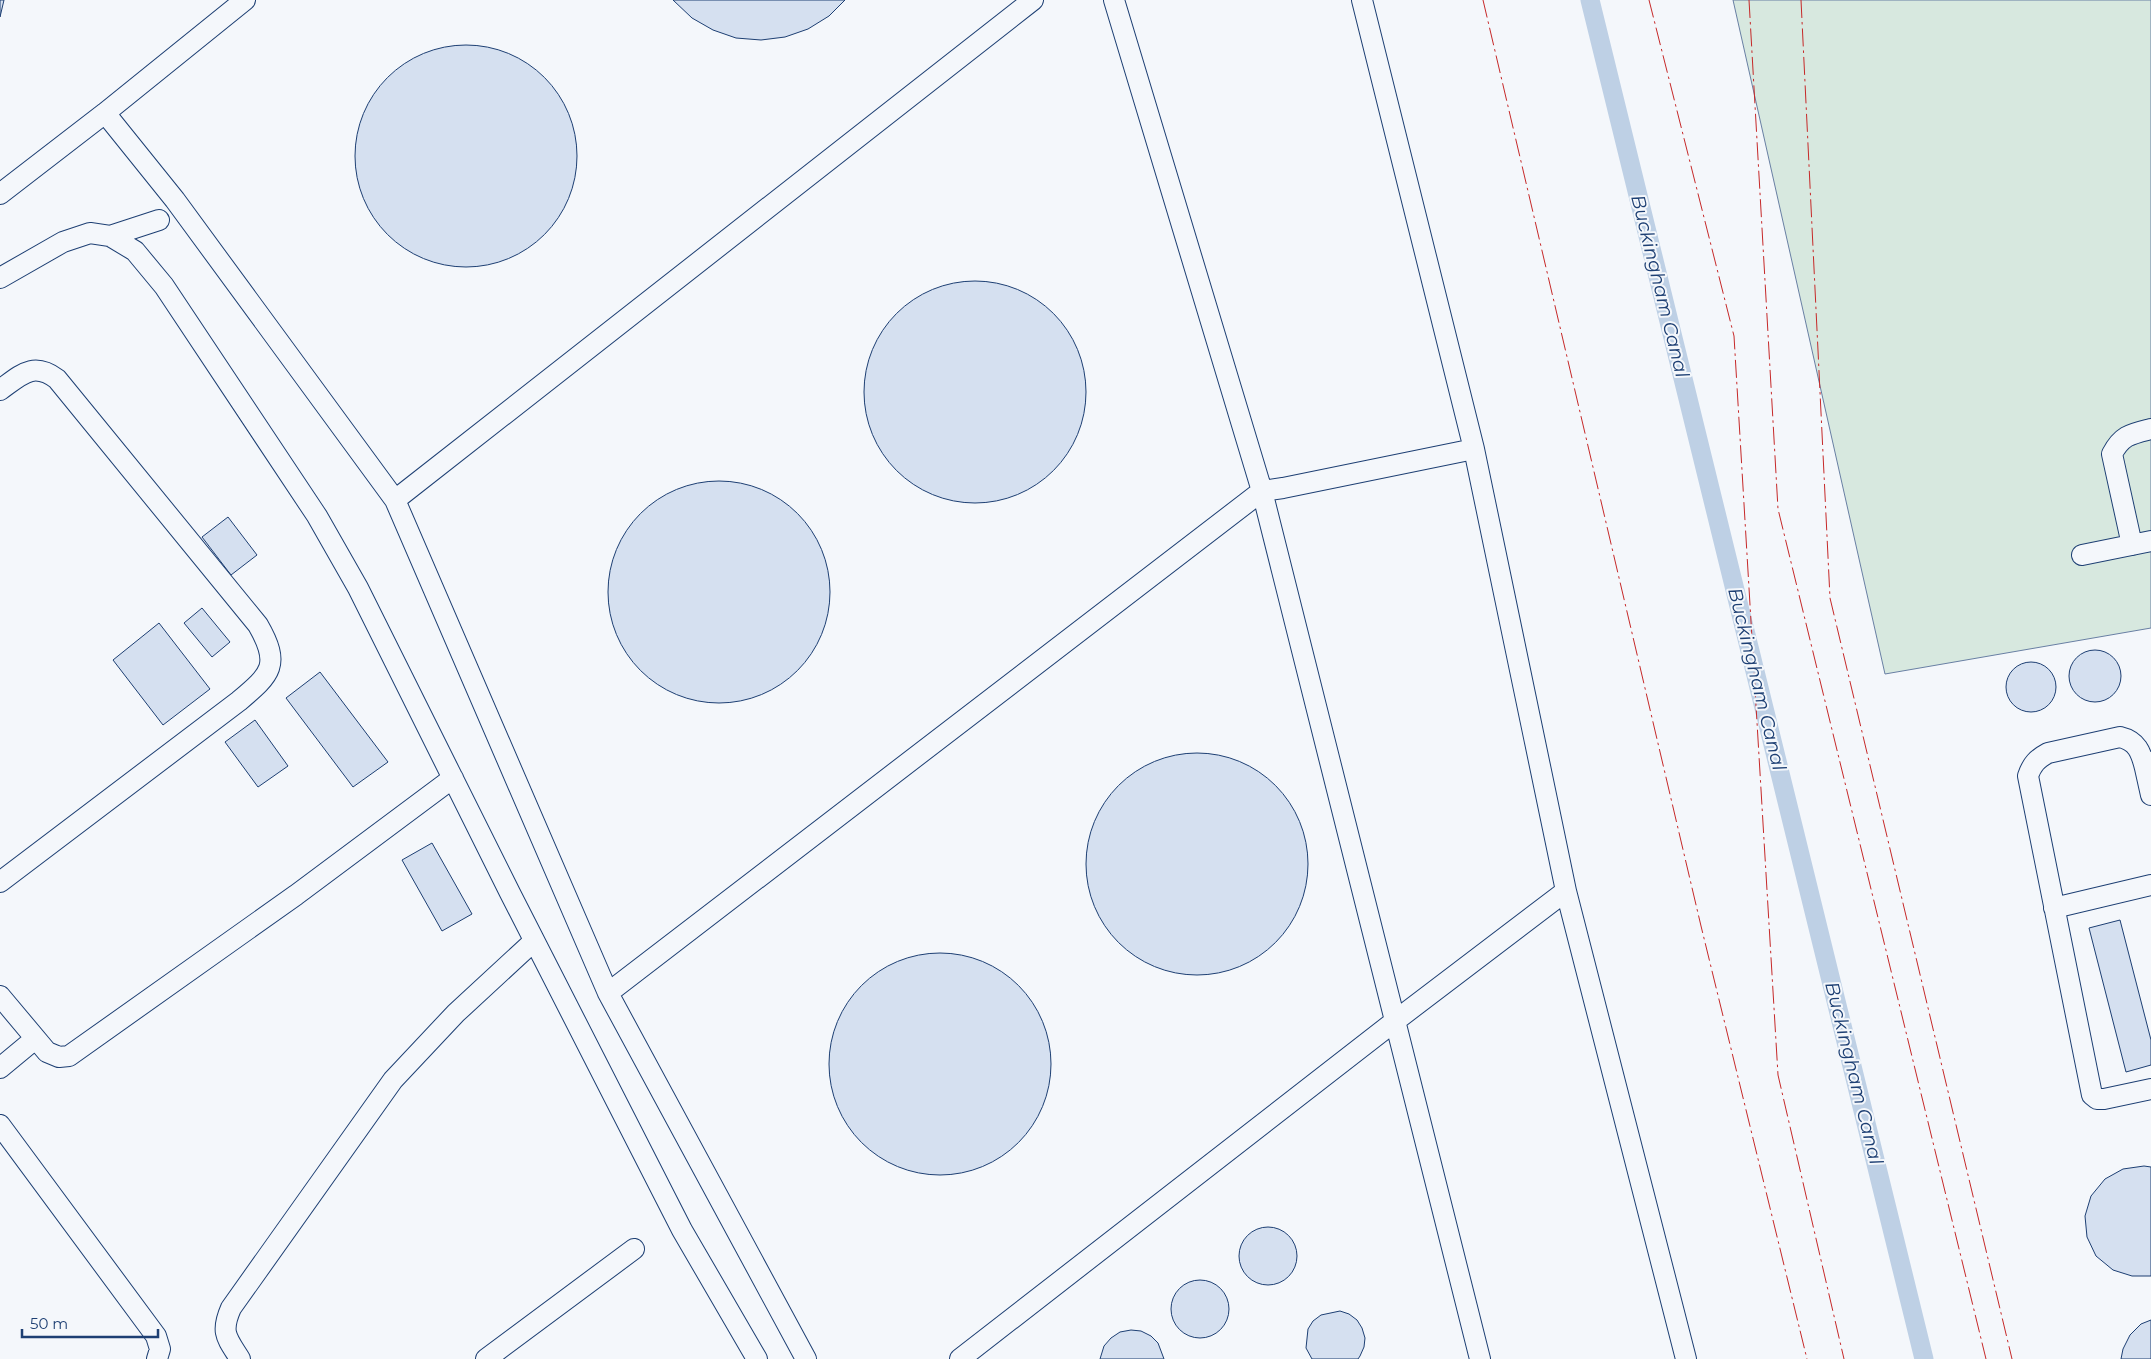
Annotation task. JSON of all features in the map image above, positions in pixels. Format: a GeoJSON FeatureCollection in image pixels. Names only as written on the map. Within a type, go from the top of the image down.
{"type":"FeatureCollection","features":[{"type":"Feature","properties":{"kind":"street"},"geometry":{"type":"LineString","coordinates":[[0,194],[105,113],[245,0]]}},
{"type":"Feature","properties":{"kind":"street"},"geometry":{"type":"LineString","coordinates":[[395,500],[1033,0]]}},
{"type":"Feature","properties":{"kind":"street"},"geometry":{"type":"LineString","coordinates":[[1114,0],[1262,490],[1477,1357]]}},
{"type":"Feature","properties":{"kind":"street"},"geometry":{"type":"LineString","coordinates":[[1362,0],[1474,449],[1566,891],[1686,1359]]}},
{"type":"Feature","properties":{"kind":"street"},"geometry":{"type":"LineString","coordinates":[[105,113],[176,200],[395,500],[608,993],[806,1359]]}},
{"type":"Feature","properties":{"kind":"street"},"geometry":{"type":"LineString","coordinates":[[0,278],[63,242],[90,234],[110,236],[159,220]]}},
{"type":"Feature","properties":{"kind":"street"},"geometry":{"type":"LineString","coordinates":[[110,236],[135,251],[164,286],[317,516],[358,588],[534,941],[682,1230],[758,1359]]}},
{"type":"Feature","properties":{"kind":"street"},"geometry":{"type":"LineString","coordinates":[[0,390],[22,374],[37,370],[46,371],[57,380],[258,625],[267,640],[271,655],[270,670],[258,686],[239,702],[0,882]]}},
{"type":"Feature","properties":{"kind":"street"},"geometry":{"type":"LineString","coordinates":[[2082,555],[2142,542],[2112,454],[2118,442],[2129,434],[2151,429]]}},
{"type":"Feature","properties":{"kind":"street"},"geometry":{"type":"LineString","coordinates":[[608,993],[1262,490],[1283,488],[1474,449]]}},
{"type":"Feature","properties":{"kind":"street"},"geometry":{"type":"LineString","coordinates":[[2151,795],[2148,765],[2142,753],[2129,739],[2120,737],[2048,754],[2031,765],[2028,776],[2092,1095],[2097,1099],[2104,1099],[2151,1089]]}},
{"type":"Feature","properties":{"kind":"street"},"geometry":{"type":"LineString","coordinates":[[0,996],[47,1052],[59,1057],[69,1056],[296,896],[453,778]]}},
{"type":"Feature","properties":{"kind":"street"},"geometry":{"type":"LineString","coordinates":[[2054,908],[2151,885]]}},
{"type":"Feature","properties":{"kind":"street"},"geometry":{"type":"LineString","coordinates":[[960,1359],[1395,1021],[1566,891]]}},
{"type":"Feature","properties":{"kind":"street"},"geometry":{"type":"LineString","coordinates":[[240,1359],[226,1337],[224,1322],[231,1308],[393,1080],[456,1013],[534,941]]}},
{"type":"Feature","properties":{"kind":"street"},"geometry":{"type":"LineString","coordinates":[[0,1068],[35,1039]]}},
{"type":"Feature","properties":{"kind":"street"},"geometry":{"type":"LineString","coordinates":[[0,1125],[156,1336],[160,1349],[157,1359]]}},
{"type":"Feature","properties":{"kind":"street"},"geometry":{"type":"LineString","coordinates":[[486,1359],[634,1249]]}},
{"type":"Feature","properties":{"kind":"shaded area"},"geometry":{"type":"Polygon","coordinates":[[[1733,0],[2151,0],[2151,628],[1885,674],[1733,0]]]}},
{"type":"Feature","properties":{"kind":"building"},"geometry":{"type":"Polygon","coordinates":[[[0,0],[4,0],[0,17],[0,0]]]}},
{"type":"Feature","properties":{"kind":"building"},"geometry":{"type":"Polygon","coordinates":[[[673,0],[845,0],[829,16],[808,29],[785,37],[761,40],[736,38],[713,30],[692,18],[673,0]]]}},
{"type":"Feature","properties":{"kind":"building"},"geometry":{"type":"Polygon","coordinates":[[[455,45],[477,45],[509,53],[528,63],[545,77],[559,94],[569,113],[575,134],[577,156],[575,178],[569,199],[559,218],[545,235],[528,249],[498,263],[477,267],[455,267],[434,263],[413,254],[395,242],[380,227],[368,209],[359,188],[355,167],[355,145],[359,124],[368,103],[380,85],[395,70],[413,58],[434,49],[455,45]]]}},
{"type":"Feature","properties":{"kind":"building"},"geometry":{"type":"Polygon","coordinates":[[[964,281],[986,281],[1018,289],[1037,299],[1054,313],[1068,330],[1078,349],[1084,370],[1086,392],[1084,414],[1078,435],[1068,454],[1054,471],[1037,485],[1007,499],[986,503],[964,503],[943,499],[922,490],[904,478],[889,463],[877,445],[868,424],[864,403],[864,381],[868,360],[877,339],[889,321],[904,306],[922,294],[943,285],[964,281]]]}},
{"type":"Feature","properties":{"kind":"building"},"geometry":{"type":"Polygon","coordinates":[[[708,481],[730,481],[762,489],[781,499],[798,513],[812,530],[822,549],[828,570],[830,592],[828,614],[822,635],[812,654],[798,671],[781,685],[751,699],[730,703],[708,703],[687,699],[666,690],[648,678],[633,663],[621,645],[612,624],[608,603],[608,581],[612,560],[621,539],[633,521],[648,506],[666,494],[687,485],[708,481]]]}},
{"type":"Feature","properties":{"kind":"building"},"geometry":{"type":"Polygon","coordinates":[[[228,517],[257,555],[231,575],[202,537],[228,517]]]}},
{"type":"Feature","properties":{"kind":"building"},"geometry":{"type":"Polygon","coordinates":[[[202,608],[230,642],[212,657],[184,623],[202,608]]]}},
{"type":"Feature","properties":{"kind":"building"},"geometry":{"type":"Polygon","coordinates":[[[159,623],[210,689],[163,725],[113,660],[159,623]]]}},
{"type":"Feature","properties":{"kind":"building"},"geometry":{"type":"Polygon","coordinates":[[[2095,650],[2109,654],[2117,662],[2121,676],[2117,690],[2109,698],[2095,702],[2081,698],[2073,690],[2069,676],[2073,662],[2081,654],[2095,650]]]}},
{"type":"Feature","properties":{"kind":"building"},"geometry":{"type":"Polygon","coordinates":[[[2026,662],[2036,662],[2049,669],[2056,682],[2056,692],[2049,705],[2036,712],[2026,712],[2017,708],[2010,701],[2006,692],[2006,682],[2010,673],[2017,666],[2026,662]]]}},
{"type":"Feature","properties":{"kind":"building"},"geometry":{"type":"Polygon","coordinates":[[[320,672],[388,762],[353,787],[286,698],[320,672]]]}},
{"type":"Feature","properties":{"kind":"building"},"geometry":{"type":"Polygon","coordinates":[[[255,720],[288,766],[258,787],[225,742],[255,720]]]}},
{"type":"Feature","properties":{"kind":"building"},"geometry":{"type":"Polygon","coordinates":[[[1186,753],[1208,753],[1240,761],[1259,771],[1276,785],[1290,802],[1300,821],[1306,842],[1308,864],[1306,886],[1300,907],[1290,926],[1276,943],[1259,957],[1229,971],[1208,975],[1186,975],[1165,971],[1144,962],[1126,950],[1111,935],[1099,917],[1090,896],[1086,875],[1086,853],[1090,832],[1099,811],[1111,793],[1126,778],[1144,766],[1165,757],[1186,753]]]}},
{"type":"Feature","properties":{"kind":"building"},"geometry":{"type":"Polygon","coordinates":[[[432,843],[472,914],[442,931],[402,860],[432,843]]]}},
{"type":"Feature","properties":{"kind":"building"},"geometry":{"type":"Polygon","coordinates":[[[2120,920],[2151,1040],[2151,1065],[2126,1072],[2089,928],[2120,920]]]}},
{"type":"Feature","properties":{"kind":"building"},"geometry":{"type":"Polygon","coordinates":[[[929,953],[951,953],[983,961],[1002,971],[1019,985],[1033,1002],[1043,1021],[1049,1042],[1051,1064],[1049,1086],[1043,1107],[1033,1126],[1019,1143],[1002,1157],[972,1171],[951,1175],[929,1175],[908,1171],[887,1162],[869,1150],[854,1135],[842,1117],[833,1096],[829,1075],[829,1053],[833,1032],[842,1011],[854,993],[869,978],[887,966],[908,957],[929,953]]]}},
{"type":"Feature","properties":{"kind":"building"},"geometry":{"type":"Polygon","coordinates":[[[2151,1167],[2151,1276],[2132,1276],[2113,1270],[2096,1256],[2087,1237],[2085,1216],[2091,1196],[2105,1179],[2123,1169],[2151,1167]]]}},
{"type":"Feature","properties":{"kind":"building"},"geometry":{"type":"Polygon","coordinates":[[[1262,1227],[1274,1227],[1289,1235],[1297,1250],[1297,1262],[1289,1277],[1274,1285],[1262,1285],[1247,1277],[1239,1262],[1239,1250],[1247,1235],[1262,1227]]]}},
{"type":"Feature","properties":{"kind":"building"},"geometry":{"type":"Polygon","coordinates":[[[1194,1280],[1206,1280],[1216,1284],[1225,1293],[1229,1315],[1221,1330],[1206,1338],[1194,1338],[1184,1334],[1175,1325],[1171,1315],[1171,1303],[1175,1293],[1184,1284],[1194,1280]]]}},
{"type":"Feature","properties":{"kind":"building"},"geometry":{"type":"Polygon","coordinates":[[[1340,1311],[1349,1314],[1357,1320],[1362,1328],[1365,1338],[1360,1356],[1358,1359],[1312,1359],[1306,1348],[1308,1329],[1313,1321],[1321,1315],[1340,1311]]]}},
{"type":"Feature","properties":{"kind":"building"},"geometry":{"type":"Polygon","coordinates":[[[2151,1320],[2151,1359],[2121,1359],[2123,1349],[2130,1335],[2141,1324],[2151,1320]]]}},
{"type":"Feature","properties":{"kind":"building"},"geometry":{"type":"Polygon","coordinates":[[[1141,1331],[1151,1336],[1158,1343],[1164,1359],[1100,1359],[1104,1346],[1111,1338],[1120,1332],[1141,1331]]]}},
{"type":"Feature","properties":{"kind":"waterway","name":"Buckingham Canal"},"geometry":{"type":"LineString","coordinates":[[1590,0],[1924,1359]]}},
{"type":"Feature","properties":{"kind":"power"},"geometry":{"type":"LineString","coordinates":[[1483,0],[1701,926],[1807,1359]]}},
{"type":"Feature","properties":{"kind":"power"},"geometry":{"type":"LineString","coordinates":[[1649,0],[1734,336],[1778,1075],[1844,1359]]}},
{"type":"Feature","properties":{"kind":"power"},"geometry":{"type":"LineString","coordinates":[[1749,0],[1778,509],[1986,1359]]}},
{"type":"Feature","properties":{"kind":"power"},"geometry":{"type":"LineString","coordinates":[[1801,0],[1830,598],[2012,1359]]}}]}
